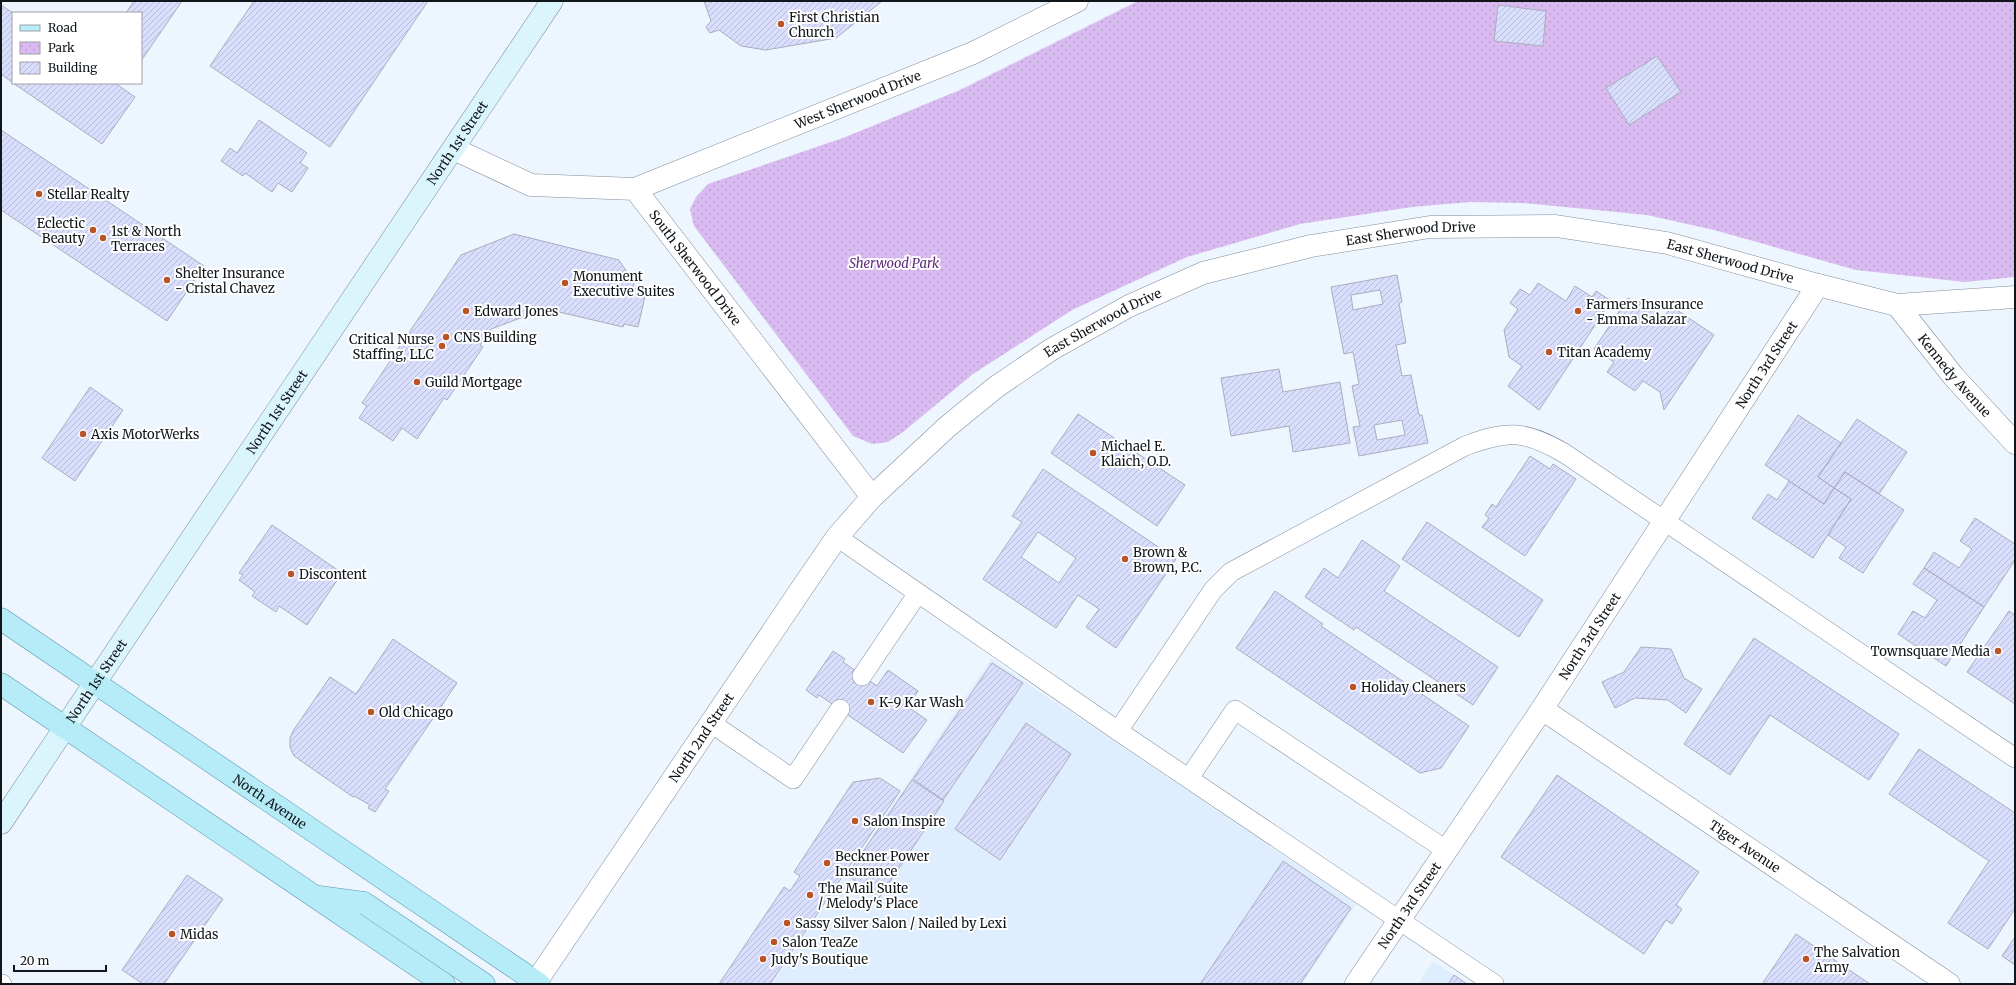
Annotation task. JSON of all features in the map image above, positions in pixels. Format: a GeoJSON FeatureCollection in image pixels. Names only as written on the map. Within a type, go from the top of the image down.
{"type":"FeatureCollection","features":[{"type":"Feature","properties":{"kind":"main road","name":"North 1st Street"},"geometry":{"type":"LineString","coordinates":[[1,823],[552,1]]}},
{"type":"Feature","properties":{"kind":"main road","name":"North Avenue"},"geometry":{"type":"LineString","coordinates":[[1,619],[536,983]]}},
{"type":"Feature","properties":{"kind":"main road"},"geometry":{"type":"LineString","coordinates":[[1,684],[444,984]]}},
{"type":"Feature","properties":{"kind":"main road"},"geometry":{"type":"LineString","coordinates":[[314,896],[364,903],[484,984]]}},
{"type":"Feature","properties":{"kind":"street","name":"West Sherwood Drive"},"geometry":{"type":"LineString","coordinates":[[635,189],[973,53],[1076,1]]}},
{"type":"Feature","properties":{"kind":"street"},"geometry":{"type":"LineString","coordinates":[[454,149],[531,185],[635,189]]}},
{"type":"Feature","properties":{"kind":"street","name":"South Sherwood Drive"},"geometry":{"type":"LineString","coordinates":[[635,189],[872,497]]}},
{"type":"Feature","properties":{"kind":"street","name":"East Sherwood Drive"},"geometry":{"type":"LineString","coordinates":[[872,497],[947,427],[996,387],[1052,350],[1130,306],[1203,274],[1311,246],[1430,227],[1556,226],[1667,243],[1818,285],[1897,305],[2015,297]]}},
{"type":"Feature","properties":{"kind":"street","name":"North 3rd Street"},"geometry":{"type":"LineString","coordinates":[[1356,984],[1542,709],[1818,285]]}},
{"type":"Feature","properties":{"kind":"street","name":"Kennedy Avenue"},"geometry":{"type":"LineString","coordinates":[[1897,305],[1954,377],[2015,443]]}},
{"type":"Feature","properties":{"kind":"street","name":"North 2nd Street"},"geometry":{"type":"LineString","coordinates":[[536,983],[837,537],[872,497]]}},
{"type":"Feature","properties":{"kind":"street","name":"Tiger Avenue"},"geometry":{"type":"LineString","coordinates":[[1542,709],[1949,984]]}},
{"type":"Feature","properties":{"kind":"lane"},"geometry":{"type":"LineString","coordinates":[[1118,730],[1213,590],[1231,572],[1465,446],[1490,436],[1508,434],[1528,435],[1564,453],[2015,758]]}},
{"type":"Feature","properties":{"kind":"lane"},"geometry":{"type":"LineString","coordinates":[[837,537],[1118,730],[1494,984]]}},
{"type":"Feature","properties":{"kind":"lane"},"geometry":{"type":"LineString","coordinates":[[862,676],[918,593]]}},
{"type":"Feature","properties":{"kind":"lane"},"geometry":{"type":"LineString","coordinates":[[711,723],[793,779],[840,708]]}},
{"type":"Feature","properties":{"kind":"lane"},"geometry":{"type":"LineString","coordinates":[[1189,778],[1235,710],[1446,850]]}},
{"type":"Feature","properties":{"kind":"shaded area"},"geometry":{"type":"Polygon","coordinates":[[[991,659],[1356,904],[1302,984],[772,984],[991,659]]]}},
{"type":"Feature","properties":{"kind":"shaded area"},"geometry":{"type":"Polygon","coordinates":[[[1433,961],[1467,984],[1418,984],[1433,961]]]}},
{"type":"Feature","properties":{"kind":"green space","name":"Sherwood Park"},"geometry":{"type":"Polygon","coordinates":[[[1138,1],[2015,1],[2015,277],[1965,282],[1856,270],[1714,230],[1647,215],[1524,203],[1470,202],[1412,207],[1300,224],[1187,257],[1072,310],[973,374],[903,432],[888,442],[872,444],[853,436],[694,226],[690,209],[696,197],[708,184],[843,138],[960,90],[1138,1]]]}},
{"type":"Feature","properties":{"kind":"building"},"geometry":{"type":"Polygon","coordinates":[[[134,1],[182,1],[142,60],[142,12],[127,12],[134,1]]]}},
{"type":"Feature","properties":{"kind":"building"},"geometry":{"type":"Polygon","coordinates":[[[254,1],[428,1],[330,147],[210,66],[254,1]]]}},
{"type":"Feature","properties":{"kind":"building","name":"First Christian Church"},"geometry":{"type":"Polygon","coordinates":[[[704,1],[882,1],[836,38],[766,50],[741,46],[719,30],[710,33],[706,27],[711,21],[704,1]]]}},
{"type":"Feature","properties":{"kind":"building"},"geometry":{"type":"Polygon","coordinates":[[[1,5],[12,12],[12,82],[1,74],[1,5]]]}},
{"type":"Feature","properties":{"kind":"building"},"geometry":{"type":"Polygon","coordinates":[[[1498,5],[1546,11],[1543,46],[1494,41],[1498,5]]]}},
{"type":"Feature","properties":{"kind":"building"},"geometry":{"type":"Polygon","coordinates":[[[1657,56],[1681,92],[1629,125],[1606,88],[1657,56]]]}},
{"type":"Feature","properties":{"kind":"building"},"geometry":{"type":"Polygon","coordinates":[[[14,84],[116,84],[135,97],[102,144],[14,84]]]}},
{"type":"Feature","properties":{"kind":"building"},"geometry":{"type":"Polygon","coordinates":[[[259,120],[307,153],[300,163],[308,168],[292,192],[278,183],[272,192],[245,173],[243,176],[221,161],[230,148],[237,153],[259,120]]]}},
{"type":"Feature","properties":{"kind":"building","name":"1st & North Terraces"},"geometry":{"type":"Polygon","coordinates":[[[1,130],[204,266],[167,321],[1,210],[1,130]]]}},
{"type":"Feature","properties":{"kind":"building","name":"CNS Building"},"geometry":{"type":"Polygon","coordinates":[[[514,234],[619,260],[634,283],[633,288],[646,292],[638,327],[624,324],[623,327],[542,308],[533,312],[534,313],[491,329],[480,345],[483,347],[447,400],[444,398],[417,439],[402,428],[393,441],[359,418],[367,406],[362,403],[461,255],[514,234]]]}},
{"type":"Feature","properties":{"kind":"building"},"geometry":{"type":"Polygon","coordinates":[[[1397,275],[1402,302],[1399,303],[1406,343],[1396,345],[1402,376],[1411,375],[1419,415],[1422,415],[1428,443],[1359,456],[1353,427],[1360,426],[1352,386],[1359,384],[1353,352],[1344,354],[1331,287],[1397,275]],[[1380,290],[1351,295],[1353,310],[1383,304],[1380,290]],[[1402,420],[1374,425],[1377,440],[1405,435],[1402,420]]]}},
{"type":"Feature","properties":{"kind":"building"},"geometry":{"type":"Polygon","coordinates":[[[1538,283],[1566,301],[1575,286],[1592,297],[1596,291],[1611,301],[1539,410],[1508,386],[1522,366],[1509,357],[1504,330],[1518,309],[1510,303],[1520,289],[1530,295],[1538,283]]]}},
{"type":"Feature","properties":{"kind":"building"},"geometry":{"type":"Polygon","coordinates":[[[1628,298],[1633,301],[1635,299],[1659,314],[1657,317],[1663,320],[1671,306],[1714,335],[1664,410],[1660,392],[1643,381],[1635,391],[1607,372],[1614,362],[1594,349],[1628,298]]]}},
{"type":"Feature","properties":{"kind":"building"},"geometry":{"type":"Polygon","coordinates":[[[1279,369],[1283,392],[1340,382],[1350,443],[1293,452],[1289,426],[1231,436],[1221,378],[1279,369]]]}},
{"type":"Feature","properties":{"kind":"building","name":"Axis MotorWerks"},"geometry":{"type":"Polygon","coordinates":[[[90,387],[123,410],[75,481],[42,458],[90,387]]]}},
{"type":"Feature","properties":{"kind":"building"},"geometry":{"type":"Polygon","coordinates":[[[1078,414],[1185,485],[1157,526],[1051,453],[1078,414]]]}},
{"type":"Feature","properties":{"kind":"building"},"geometry":{"type":"Polygon","coordinates":[[[1798,415],[1841,443],[1818,477],[1834,488],[1824,504],[1765,465],[1798,415]]]}},
{"type":"Feature","properties":{"kind":"building"},"geometry":{"type":"Polygon","coordinates":[[[1857,419],[1907,452],[1879,494],[1845,472],[1834,488],[1818,477],[1857,419]]]}},
{"type":"Feature","properties":{"kind":"building"},"geometry":{"type":"Polygon","coordinates":[[[1530,456],[1550,469],[1553,464],[1576,479],[1525,556],[1482,527],[1489,518],[1485,515],[1492,504],[1496,507],[1530,456]]]}},
{"type":"Feature","properties":{"kind":"building","name":"Brown & Brown, P.C."},"geometry":{"type":"Polygon","coordinates":[[[1043,469],[1176,559],[1116,648],[1086,627],[1099,609],[1078,595],[1056,628],[983,579],[1022,522],[1012,516],[1043,469]],[[1038,532],[1021,557],[1059,583],[1076,558],[1038,532]]]}},
{"type":"Feature","properties":{"kind":"building"},"geometry":{"type":"Polygon","coordinates":[[[1845,472],[1904,510],[1863,573],[1839,558],[1846,547],[1828,535],[1851,499],[1834,488],[1845,472]]]}},
{"type":"Feature","properties":{"kind":"building"},"geometry":{"type":"Polygon","coordinates":[[[1789,481],[1824,504],[1834,488],[1851,499],[1813,558],[1752,518],[1768,494],[1777,500],[1789,481]]]}},
{"type":"Feature","properties":{"kind":"building"},"geometry":{"type":"Polygon","coordinates":[[[1975,518],[2015,544],[2015,560],[1984,607],[1924,568],[1934,552],[1959,568],[1972,549],[1960,541],[1975,518]]]}},
{"type":"Feature","properties":{"kind":"building"},"geometry":{"type":"Polygon","coordinates":[[[1427,522],[1543,600],[1519,637],[1402,559],[1427,522]]]}},
{"type":"Feature","properties":{"kind":"building","name":"Discontent"},"geometry":{"type":"Polygon","coordinates":[[[272,525],[342,573],[307,625],[279,606],[276,612],[252,596],[255,592],[239,580],[243,575],[239,573],[272,525]]]}},
{"type":"Feature","properties":{"kind":"building"},"geometry":{"type":"Polygon","coordinates":[[[1362,540],[1400,566],[1384,591],[1498,667],[1473,705],[1356,627],[1354,630],[1305,597],[1324,568],[1338,578],[1362,540]]]}},
{"type":"Feature","properties":{"kind":"building"},"geometry":{"type":"Polygon","coordinates":[[[1924,568],[1984,607],[1946,666],[1898,634],[1913,611],[1925,618],[1937,600],[1913,584],[1924,568]]]}},
{"type":"Feature","properties":{"kind":"building","name":"Holiday Cleaners"},"geometry":{"type":"Polygon","coordinates":[[[1275,591],[1323,624],[1321,626],[1469,726],[1441,768],[1420,773],[1236,648],[1275,591]]]}},
{"type":"Feature","properties":{"kind":"building","name":"Townsquare Media"},"geometry":{"type":"Polygon","coordinates":[[[2009,611],[2015,615],[2015,704],[1967,672],[2009,611]]]}},
{"type":"Feature","properties":{"kind":"building"},"geometry":{"type":"Polygon","coordinates":[[[1754,638],[1899,734],[1869,780],[1770,715],[1730,775],[1684,744],[1754,638]]]}},
{"type":"Feature","properties":{"kind":"building","name":"Old Chicago"},"geometry":{"type":"Polygon","coordinates":[[[393,639],[457,683],[385,789],[389,791],[375,812],[368,808],[370,805],[354,796],[353,797],[294,756],[290,747],[290,738],[293,731],[330,677],[356,694],[393,639]]]}},
{"type":"Feature","properties":{"kind":"building"},"geometry":{"type":"Polygon","coordinates":[[[1641,647],[1671,649],[1684,678],[1702,689],[1686,713],[1668,700],[1635,698],[1615,708],[1602,682],[1624,672],[1641,647]]]}},
{"type":"Feature","properties":{"kind":"building","name":"K-9 Kar Wash"},"geometry":{"type":"Polygon","coordinates":[[[833,651],[845,659],[843,662],[877,686],[888,670],[918,691],[908,707],[927,720],[903,753],[819,695],[817,698],[806,690],[833,651]]]}},
{"type":"Feature","properties":{"kind":"building"},"geometry":{"type":"Polygon","coordinates":[[[992,663],[1023,683],[943,800],[913,779],[992,663]]]}},
{"type":"Feature","properties":{"kind":"building"},"geometry":{"type":"Polygon","coordinates":[[[1026,723],[1071,754],[1000,860],[955,829],[1026,723]]]}},
{"type":"Feature","properties":{"kind":"building"},"geometry":{"type":"Polygon","coordinates":[[[1919,749],[2015,813],[2015,909],[1988,949],[1948,923],[1989,861],[1889,794],[1919,749]]]}},
{"type":"Feature","properties":{"kind":"building"},"geometry":{"type":"Polygon","coordinates":[[[1557,775],[1699,872],[1676,905],[1682,909],[1672,924],[1666,920],[1644,954],[1501,857],[1557,775]]]}},
{"type":"Feature","properties":{"kind":"building"},"geometry":{"type":"Polygon","coordinates":[[[880,778],[900,791],[770,984],[719,984],[784,887],[790,891],[800,876],[794,872],[853,782],[880,778]]]}},
{"type":"Feature","properties":{"kind":"building"},"geometry":{"type":"Polygon","coordinates":[[[912,780],[944,801],[879,898],[847,875],[912,780]]]}},
{"type":"Feature","properties":{"kind":"building"},"geometry":{"type":"Polygon","coordinates":[[[1283,861],[1351,908],[1300,984],[1200,984],[1283,861]]]}},
{"type":"Feature","properties":{"kind":"building","name":"Midas"},"geometry":{"type":"Polygon","coordinates":[[[187,875],[223,899],[164,984],[143,984],[122,970],[187,875]]]}},
{"type":"Feature","properties":{"kind":"building","name":"The Salvation Army"},"geometry":{"type":"Polygon","coordinates":[[[1796,934],[1870,984],[1762,984],[1796,934]]]}},
{"type":"Feature","properties":{"kind":"building"},"geometry":{"type":"Polygon","coordinates":[[[2015,937],[2015,965],[2002,956],[2015,937]]]}},
{"type":"Feature","properties":{"kind":"building"},"geometry":{"type":"Polygon","coordinates":[[[1454,975],[1467,984],[1448,984],[1454,975]]]}},
{"type":"Feature","properties":{"kind":"place","name":"First Christian Church"},"geometry":{"type":"Point","coordinates":[781,24]}},
{"type":"Feature","properties":{"kind":"place","name":"Stellar Realty"},"geometry":{"type":"Point","coordinates":[39,194]}},
{"type":"Feature","properties":{"kind":"place","name":"Eclectic Beauty"},"geometry":{"type":"Point","coordinates":[93,230]}},
{"type":"Feature","properties":{"kind":"place","name":"1st & North Terraces"},"geometry":{"type":"Point","coordinates":[103,238]}},
{"type":"Feature","properties":{"kind":"place","name":"Shelter Insurance - Cristal Chavez"},"geometry":{"type":"Point","coordinates":[167,280]}},
{"type":"Feature","properties":{"kind":"place","name":"Monument Executive Suites"},"geometry":{"type":"Point","coordinates":[565,283]}},
{"type":"Feature","properties":{"kind":"place","name":"Edward Jones"},"geometry":{"type":"Point","coordinates":[466,311]}},
{"type":"Feature","properties":{"kind":"place","name":"Farmers Insurance - Emma Salazar"},"geometry":{"type":"Point","coordinates":[1578,311]}},
{"type":"Feature","properties":{"kind":"place","name":"CNS Building"},"geometry":{"type":"Point","coordinates":[446,337]}},
{"type":"Feature","properties":{"kind":"place","name":"Critical Nurse Staffing, LLC"},"geometry":{"type":"Point","coordinates":[442,346]}},
{"type":"Feature","properties":{"kind":"place","name":"Titan Academy"},"geometry":{"type":"Point","coordinates":[1549,352]}},
{"type":"Feature","properties":{"kind":"place","name":"Guild Mortgage"},"geometry":{"type":"Point","coordinates":[417,382]}},
{"type":"Feature","properties":{"kind":"place","name":"Axis MotorWerks"},"geometry":{"type":"Point","coordinates":[83,434]}},
{"type":"Feature","properties":{"kind":"place","name":"Michael E. Klaich, O.D."},"geometry":{"type":"Point","coordinates":[1093,453]}},
{"type":"Feature","properties":{"kind":"place","name":"Brown & Brown, P.C."},"geometry":{"type":"Point","coordinates":[1125,559]}},
{"type":"Feature","properties":{"kind":"place","name":"Discontent"},"geometry":{"type":"Point","coordinates":[291,574]}},
{"type":"Feature","properties":{"kind":"place","name":"Townsquare Media"},"geometry":{"type":"Point","coordinates":[1998,651]}},
{"type":"Feature","properties":{"kind":"place","name":"Holiday Cleaners"},"geometry":{"type":"Point","coordinates":[1353,687]}},
{"type":"Feature","properties":{"kind":"place","name":"K-9 Kar Wash"},"geometry":{"type":"Point","coordinates":[871,702]}},
{"type":"Feature","properties":{"kind":"place","name":"Old Chicago"},"geometry":{"type":"Point","coordinates":[371,712]}},
{"type":"Feature","properties":{"kind":"place","name":"Salon Inspire"},"geometry":{"type":"Point","coordinates":[855,821]}},
{"type":"Feature","properties":{"kind":"place","name":"Beckner Power Insurance"},"geometry":{"type":"Point","coordinates":[827,863]}},
{"type":"Feature","properties":{"kind":"place","name":"The Mail Suite / Melody's Place"},"geometry":{"type":"Point","coordinates":[810,895]}},
{"type":"Feature","properties":{"kind":"place","name":"Sassy Silver Salon / Nailed by Lexi"},"geometry":{"type":"Point","coordinates":[787,923]}},
{"type":"Feature","properties":{"kind":"place","name":"Midas"},"geometry":{"type":"Point","coordinates":[172,934]}},
{"type":"Feature","properties":{"kind":"place","name":"Salon TeaZe"},"geometry":{"type":"Point","coordinates":[774,942]}},
{"type":"Feature","properties":{"kind":"place","name":"Judy's Boutique"},"geometry":{"type":"Point","coordinates":[763,959]}},
{"type":"Feature","properties":{"kind":"place","name":"The Salvation Army"},"geometry":{"type":"Point","coordinates":[1806,959]}}]}
